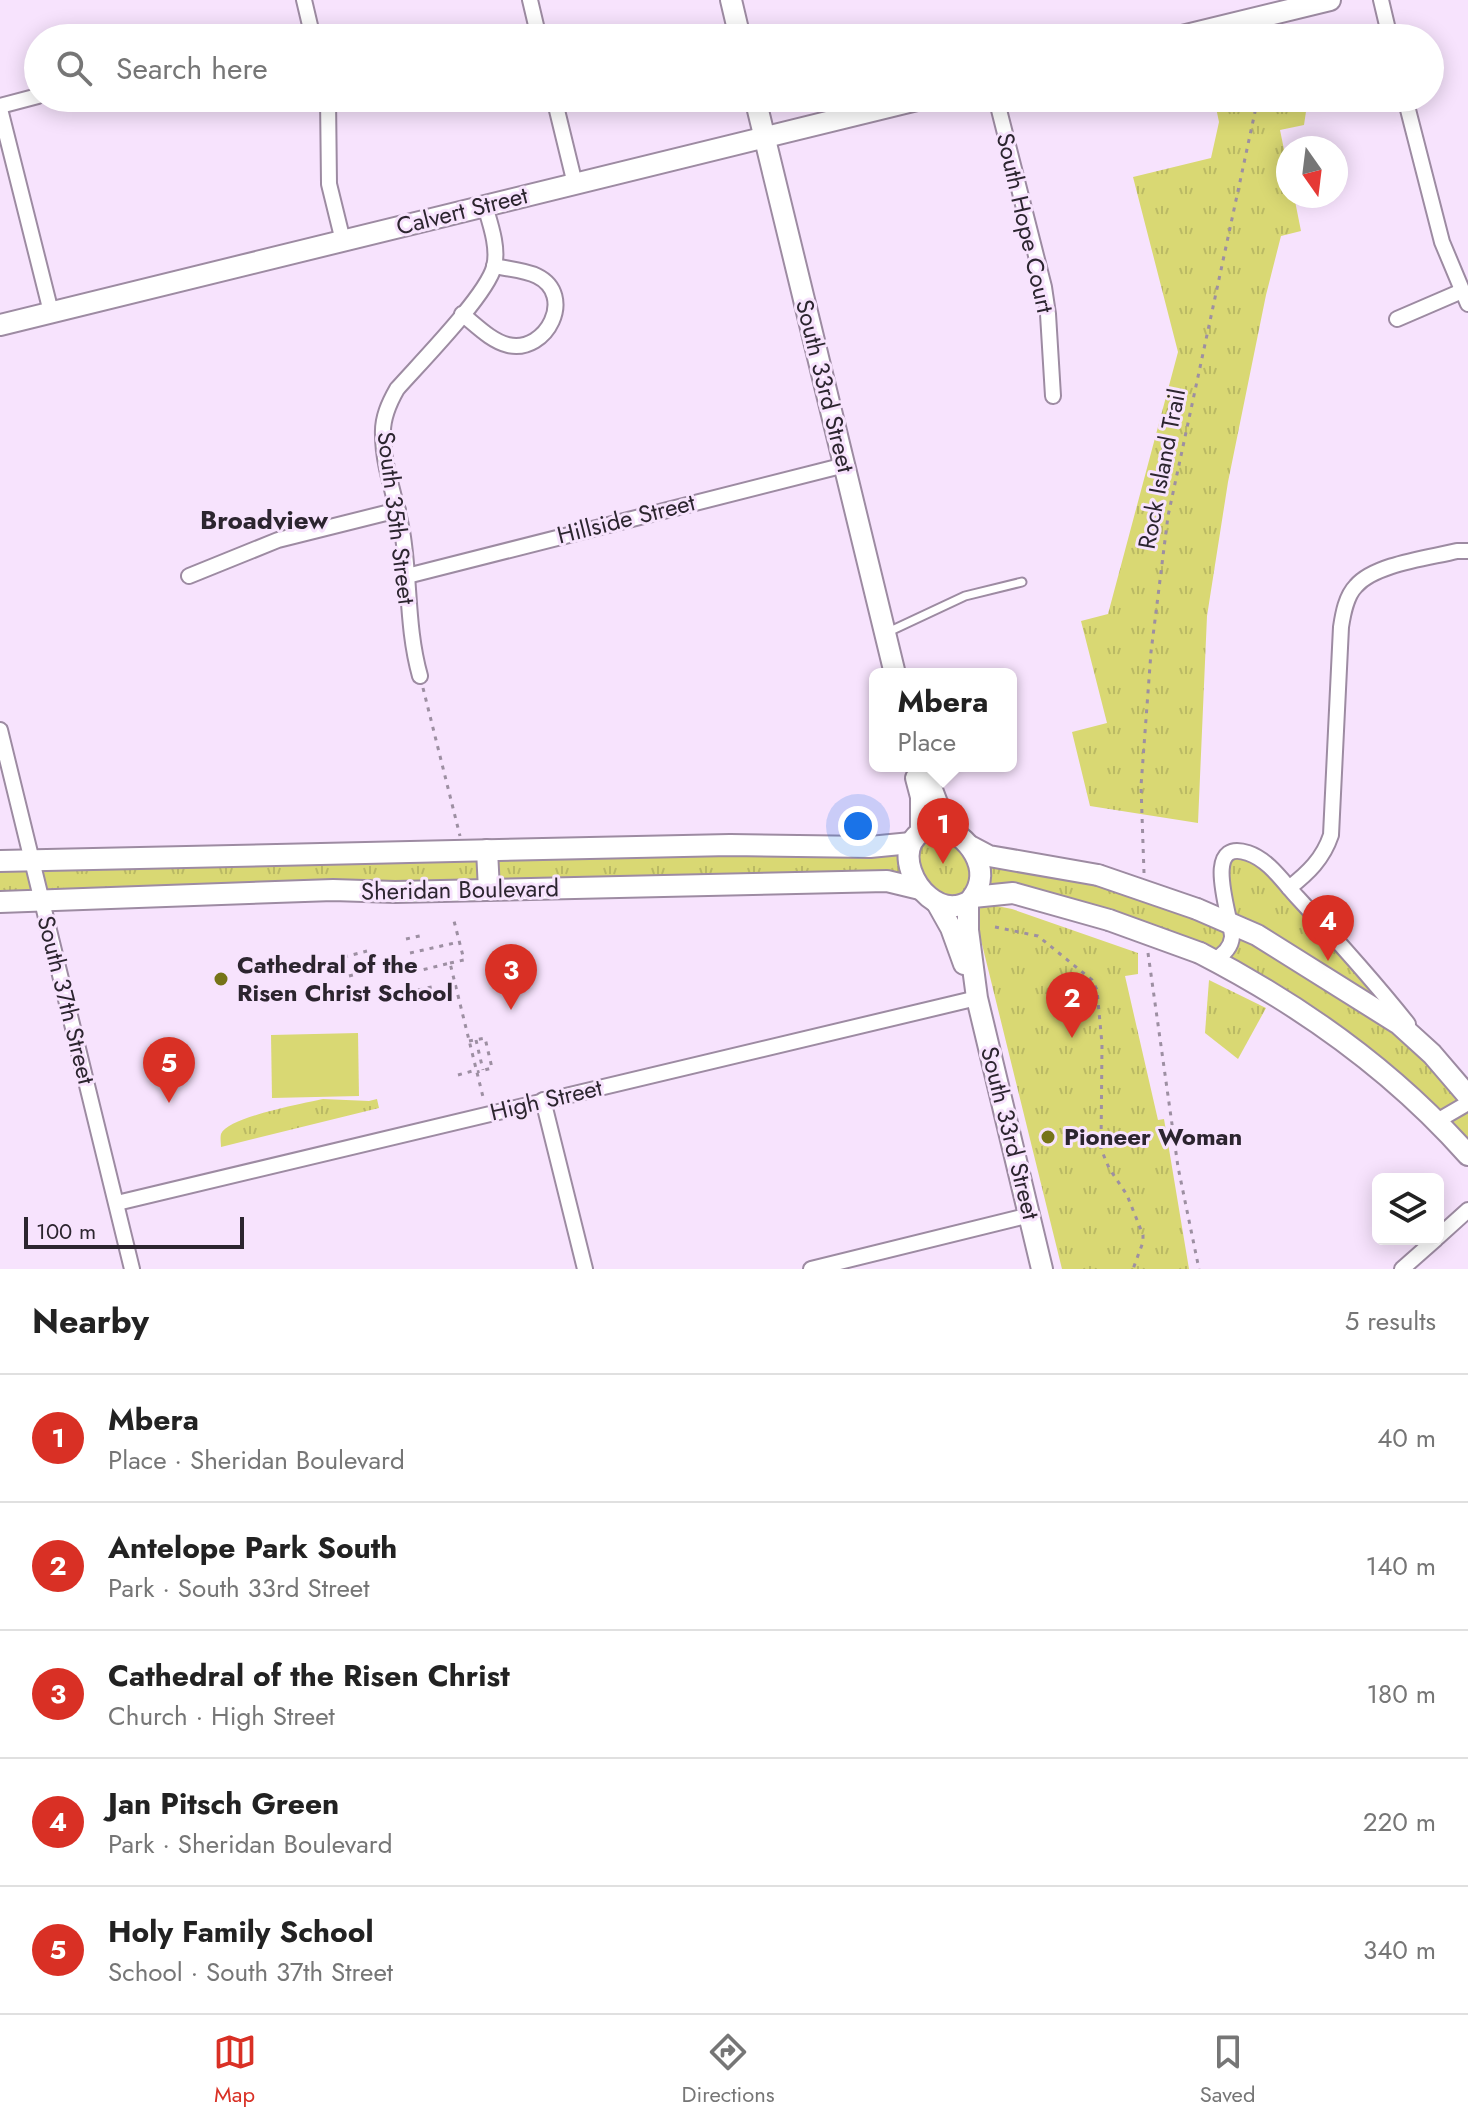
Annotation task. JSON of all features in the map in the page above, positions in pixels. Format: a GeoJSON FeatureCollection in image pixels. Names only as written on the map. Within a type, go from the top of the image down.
{"type":"FeatureCollection","features":[{"type":"Feature","properties":{"kind":"main road"},"geometry":{"type":"LineString","coordinates":[[731,0],[737,24]]}},
{"type":"Feature","properties":{"kind":"main road"},"geometry":{"type":"LineString","coordinates":[[1231,24],[1330,0]]}},
{"type":"Feature","properties":{"kind":"main road","name":"South 33rd Street"},"geometry":{"type":"LineString","coordinates":[[758,112],[894,668]]}},
{"type":"Feature","properties":{"kind":"main road","name":"Calvert Street"},"geometry":{"type":"LineString","coordinates":[[0,325],[867,112]]}},
{"type":"Feature","properties":{"kind":"main road"},"geometry":{"type":"LineString","coordinates":[[916,772],[921,797],[916,836],[909,855],[920,889],[937,903],[947,906],[1013,893],[1109,920],[1207,956],[1322,1024],[1366,1057],[1437,1121],[1468,1155]]}},
{"type":"Feature","properties":{"kind":"main road"},"geometry":{"type":"LineString","coordinates":[[925,772],[950,829],[972,847],[989,856],[1098,875],[1229,921],[1399,1024],[1432,1054],[1468,1096]]}},
{"type":"Feature","properties":{"kind":"main road"},"geometry":{"type":"LineString","coordinates":[[916,836],[939,826],[950,829]]}},
{"type":"Feature","properties":{"kind":"main road","name":"Sheridan Boulevard"},"geometry":{"type":"LineString","coordinates":[[0,861],[730,845],[870,847],[916,836]]}},
{"type":"Feature","properties":{"kind":"main road"},"geometry":{"type":"LineString","coordinates":[[971,900],[978,867],[972,847]]}},
{"type":"Feature","properties":{"kind":"main road"},"geometry":{"type":"LineString","coordinates":[[487,850],[489,890]]}},
{"type":"Feature","properties":{"kind":"main road","name":"Sheridan Boulevard"},"geometry":{"type":"LineString","coordinates":[[0,902],[333,890],[489,890],[887,881],[920,889]]}},
{"type":"Feature","properties":{"kind":"main road","name":"South 33rd Street"},"geometry":{"type":"LineString","coordinates":[[971,900],[968,930],[977,998],[1042,1269]]}},
{"type":"Feature","properties":{"kind":"main road","name":"South 33rd Street"},"geometry":{"type":"LineString","coordinates":[[937,903],[951,928],[977,998]]}},
{"type":"Feature","properties":{"kind":"street"},"geometry":{"type":"LineString","coordinates":[[304,0],[310,24]]}},
{"type":"Feature","properties":{"kind":"street"},"geometry":{"type":"LineString","coordinates":[[530,0],[536,24]]}},
{"type":"Feature","properties":{"kind":"street"},"geometry":{"type":"LineString","coordinates":[[1381,0],[1387,24]]}},
{"type":"Feature","properties":{"kind":"street"},"geometry":{"type":"LineString","coordinates":[[24,100],[0,107],[51,312]]}},
{"type":"Feature","properties":{"kind":"street"},"geometry":{"type":"LineString","coordinates":[[328,112],[329,184],[343,241]]}},
{"type":"Feature","properties":{"kind":"street"},"geometry":{"type":"LineString","coordinates":[[557,112],[575,184]]}},
{"type":"Feature","properties":{"kind":"street","name":"South Hope Court"},"geometry":{"type":"LineString","coordinates":[[1000,112],[1044,287],[1053,396]]}},
{"type":"Feature","properties":{"kind":"street"},"geometry":{"type":"LineString","coordinates":[[1397,319],[1465,298],[1431,206],[1408,112]]}},
{"type":"Feature","properties":{"kind":"street"},"geometry":{"type":"LineString","coordinates":[[462,314],[495,340],[508,345],[530,343],[548,330],[556,308],[549,287],[539,277],[494,266],[494,245],[485,206]]}},
{"type":"Feature","properties":{"kind":"street","name":"South 35th Street"},"geometry":{"type":"LineString","coordinates":[[420,676],[409,620],[398,510],[384,451],[384,418],[397,389],[462,314],[494,266]]}},
{"type":"Feature","properties":{"kind":"street","name":"Hillside Street"},"geometry":{"type":"LineString","coordinates":[[407,576],[845,465]]}},
{"type":"Feature","properties":{"kind":"street"},"geometry":{"type":"LineString","coordinates":[[189,576],[278,540],[398,510]]}},
{"type":"Feature","properties":{"kind":"street"},"geometry":{"type":"LineString","coordinates":[[1289,888],[1320,859],[1331,835],[1341,627],[1348,598],[1355,586],[1381,570],[1468,551]]}},
{"type":"Feature","properties":{"kind":"street","name":"South 37th Street"},"geometry":{"type":"LineString","coordinates":[[0,730],[132,1269]]}},
{"type":"Feature","properties":{"kind":"street"},"geometry":{"type":"LineString","coordinates":[[1207,956],[1223,956],[1232,938],[1223,892],[1222,866],[1225,857],[1232,853],[1251,853],[1262,860],[1364,970],[1432,1054]]}},
{"type":"Feature","properties":{"kind":"street","name":"High Street"},"geometry":{"type":"LineString","coordinates":[[117,1203],[977,998]]}},
{"type":"Feature","properties":{"kind":"street"},"geometry":{"type":"LineString","coordinates":[[543,1100],[585,1269]]}},
{"type":"Feature","properties":{"kind":"street"},"geometry":{"type":"LineString","coordinates":[[1437,1121],[1468,1103]]}},
{"type":"Feature","properties":{"kind":"street"},"geometry":{"type":"LineString","coordinates":[[1444,1232],[1468,1210]]}},
{"type":"Feature","properties":{"kind":"street"},"geometry":{"type":"LineString","coordinates":[[811,1269],[1030,1215]]}},
{"type":"Feature","properties":{"kind":"street"},"geometry":{"type":"LineString","coordinates":[[1402,1269],[1429,1245]]}},
{"type":"Feature","properties":{"kind":"lane"},"geometry":{"type":"LineString","coordinates":[[885,634],[965,596],[1022,582]]}},
{"type":"Feature","properties":{"kind":"path","name":"Rock Island Trail"},"geometry":{"type":"LineString","coordinates":[[1144,852],[1140,791],[1151,652],[1168,516],[1255,112]]}},
{"type":"Feature","properties":{"kind":"path"},"geometry":{"type":"LineString","coordinates":[[420,676],[457,822]]}},
{"type":"Feature","properties":{"kind":"path"},"geometry":{"type":"LineString","coordinates":[[414,972],[464,960],[453,917]]}},
{"type":"Feature","properties":{"kind":"path"},"geometry":{"type":"LineString","coordinates":[[995,927],[1038,936],[1092,980],[1097,990],[1102,1044],[1101,1149],[1103,1159],[1127,1195],[1143,1235],[1133,1269]]}},
{"type":"Feature","properties":{"kind":"path"},"geometry":{"type":"LineString","coordinates":[[406,939],[424,935]]}},
{"type":"Feature","properties":{"kind":"path"},"geometry":{"type":"LineString","coordinates":[[410,953],[459,942]]}},
{"type":"Feature","properties":{"kind":"path"},"geometry":{"type":"LineString","coordinates":[[344,957],[367,951]]}},
{"type":"Feature","properties":{"kind":"path"},"geometry":{"type":"LineString","coordinates":[[1148,952],[1178,1167],[1199,1269]]}},
{"type":"Feature","properties":{"kind":"path"},"geometry":{"type":"LineString","coordinates":[[450,963],[484,1101]]}},
{"type":"Feature","properties":{"kind":"path"},"geometry":{"type":"LineString","coordinates":[[349,976],[372,970]]}},
{"type":"Feature","properties":{"kind":"path"},"geometry":{"type":"LineString","coordinates":[[418,990],[436,986]]}},
{"type":"Feature","properties":{"kind":"path"},"geometry":{"type":"LineString","coordinates":[[421,999],[438,994]]}},
{"type":"Feature","properties":{"kind":"path"},"geometry":{"type":"LineString","coordinates":[[458,1075],[492,1068],[485,1038],[469,1041]]}},
{"type":"Feature","properties":{"kind":"path"},"geometry":{"type":"LineString","coordinates":[[476,1040],[483,1070]]}},
{"type":"Feature","properties":{"kind":"path"},"geometry":{"type":"LineString","coordinates":[[479,1056],[489,1054]]}},
{"type":"Feature","properties":{"kind":"green space"},"geometry":{"type":"Polygon","coordinates":[[[1217,112],[1306,112],[1304,125],[1280,130],[1281,136],[1276,136],[1276,208],[1296,208],[1301,231],[1281,236],[1228,482],[1207,616],[1198,823],[1090,806],[1072,732],[1107,723],[1081,621],[1108,614],[1178,352],[1133,177],[1211,158],[1219,122],[1217,112]]]}},
{"type":"Feature","properties":{"kind":"green space"},"geometry":{"type":"Polygon","coordinates":[[[921,830],[972,847],[1098,875],[1228,921],[1225,857],[1251,853],[1468,1096],[1468,1155],[1411,1096],[1226,966],[1013,893],[968,903],[920,889],[0,902],[0,861],[870,846],[921,830]]]}},
{"type":"Feature","properties":{"kind":"green space"},"geometry":{"type":"Polygon","coordinates":[[[987,904],[1012,909],[1138,953],[1138,974],[1125,976],[1158,1120],[1164,1119],[1189,1269],[1062,1269],[977,924],[976,911],[987,904]]]}},
{"type":"Feature","properties":{"kind":"green space"},"geometry":{"type":"Polygon","coordinates":[[[1209,980],[1266,1008],[1238,1059],[1205,1033],[1209,980]]]}},
{"type":"Feature","properties":{"kind":"green space"},"geometry":{"type":"Polygon","coordinates":[[[358,1033],[359,1096],[272,1098],[271,1035],[358,1033]]]}},
{"type":"Feature","properties":{"kind":"green space"},"geometry":{"type":"Polygon","coordinates":[[[323,1099],[377,1099],[379,1108],[221,1147],[221,1134],[237,1122],[323,1099]]]}},
{"type":"Feature","properties":{"kind":"place","name":"Mbera"},"geometry":{"type":"Point","coordinates":[943,864]}},
{"type":"Feature","properties":{"kind":"place","name":"Jan Pitsch Green"},"geometry":{"type":"Point","coordinates":[1328,961]}},
{"type":"Feature","properties":{"kind":"place","name":"Cathedral of the Risen Christ School"},"geometry":{"type":"Point","coordinates":[221,979]}},
{"type":"Feature","properties":{"kind":"place","name":"Cathedral of the Risen Christ"},"geometry":{"type":"Point","coordinates":[511,1010]}},
{"type":"Feature","properties":{"kind":"place","name":"Antelope Park South"},"geometry":{"type":"Point","coordinates":[1072,1038]}},
{"type":"Feature","properties":{"kind":"place","name":"Holy Family School"},"geometry":{"type":"Point","coordinates":[169,1103]}},
{"type":"Feature","properties":{"kind":"place","name":"Pioneer Woman"},"geometry":{"type":"Point","coordinates":[1048,1137]}},
{"type":"Feature","properties":{"kind":"district","name":"Broadview"},"geometry":{"type":"Point","coordinates":[264,520]}}]}
